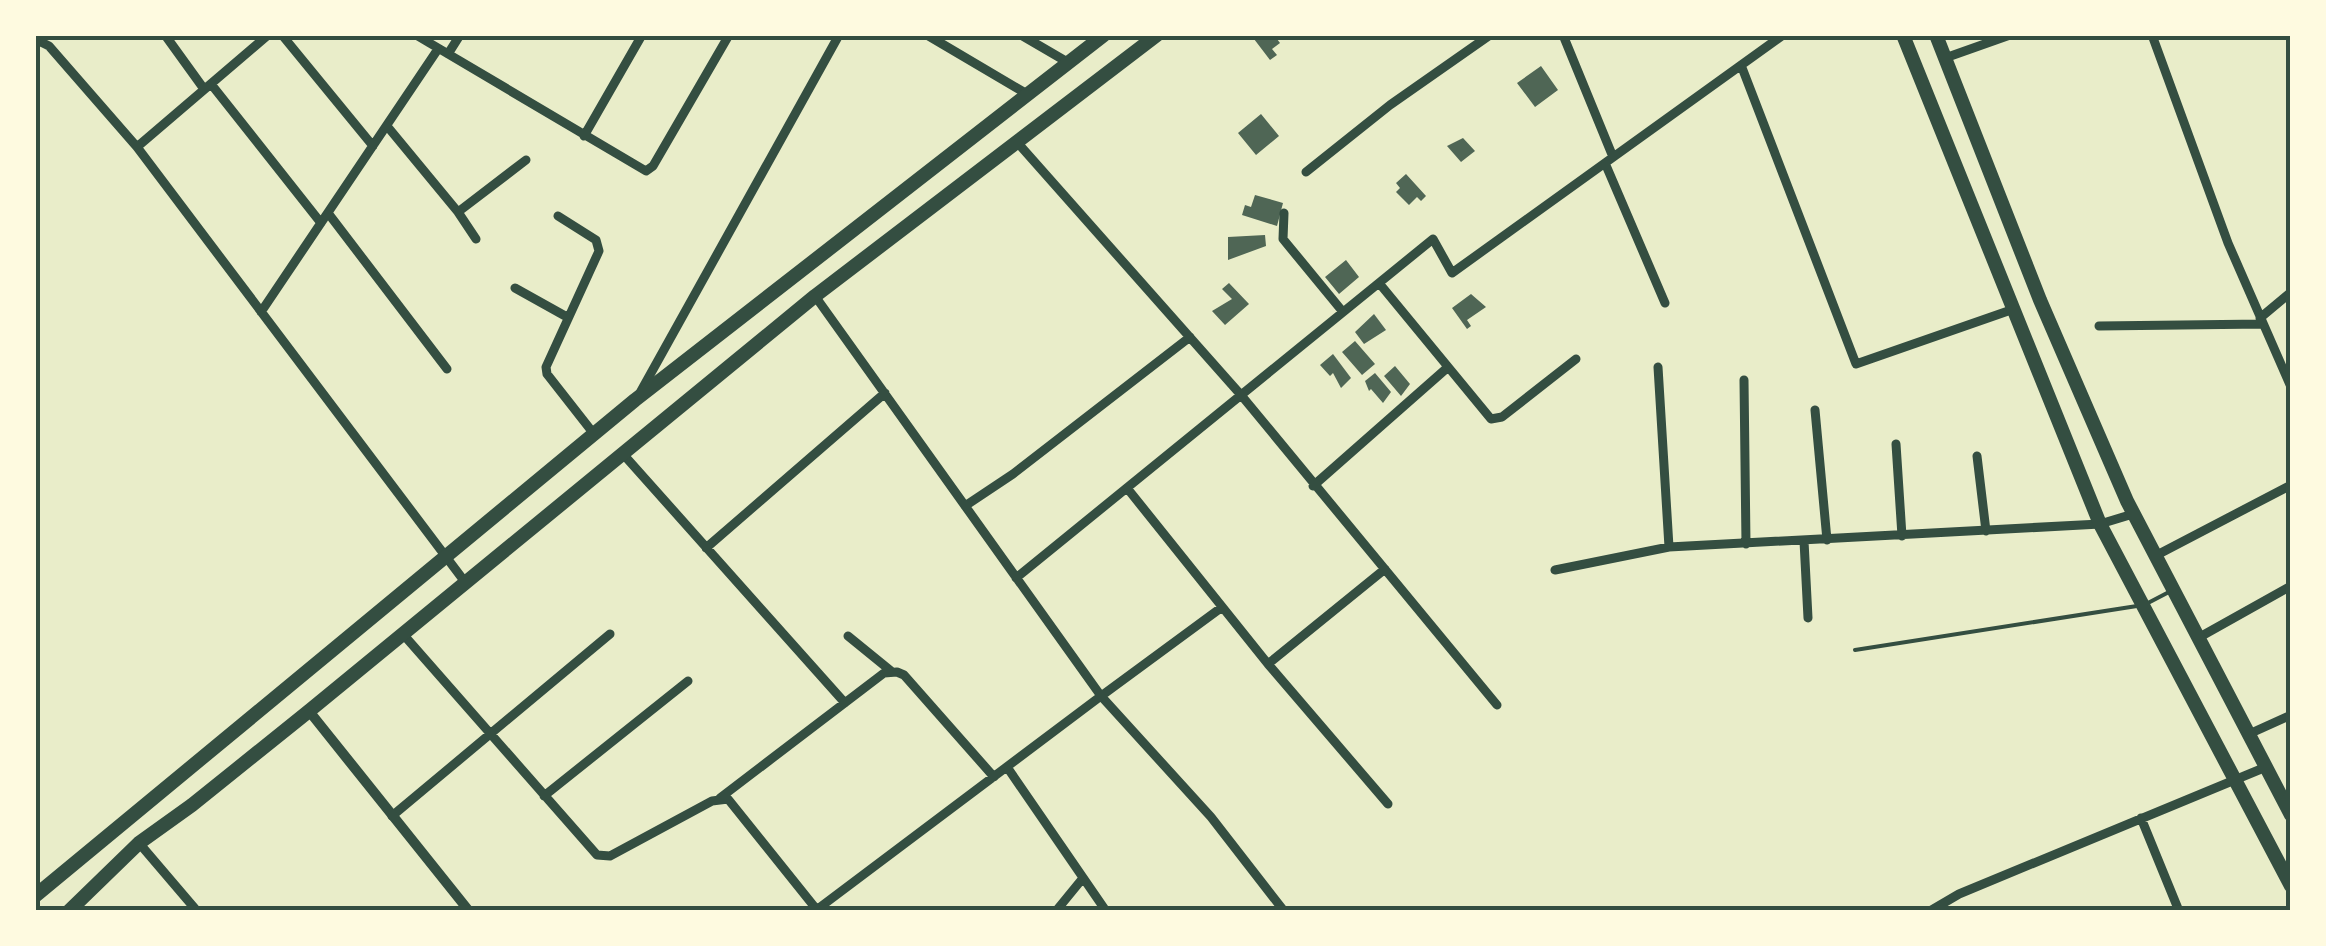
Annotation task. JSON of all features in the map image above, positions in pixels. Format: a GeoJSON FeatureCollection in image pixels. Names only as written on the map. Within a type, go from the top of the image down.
{"type":"FeatureCollection","features":[{"type":"Feature","properties":{"kind":"main road"},"geometry":{"type":"LineString","coordinates":[[35,896],[636,400],[1104,35]]}},
{"type":"Feature","properties":{"kind":"main road"},"geometry":{"type":"LineString","coordinates":[[69,911],[139,843],[309,711],[815,296],[1157,35]]}},
{"type":"Feature","properties":{"kind":"main road"},"geometry":{"type":"LineString","coordinates":[[1903,35],[2100,524],[2291,886]]}},
{"type":"Feature","properties":{"kind":"main road"},"geometry":{"type":"LineString","coordinates":[[1936,35],[2040,300],[2133,514],[2291,815]]}},
{"type":"Feature","properties":{"kind":"street"},"geometry":{"type":"LineString","coordinates":[[166,35],[321,223]]}},
{"type":"Feature","properties":{"kind":"street"},"geometry":{"type":"LineString","coordinates":[[136,147],[268,35]]}},
{"type":"Feature","properties":{"kind":"street"},"geometry":{"type":"LineString","coordinates":[[282,35],[373,146]]}},
{"type":"Feature","properties":{"kind":"street"},"geometry":{"type":"LineString","coordinates":[[416,35],[641,171],[650,170],[729,35]]}},
{"type":"Feature","properties":{"kind":"street"},"geometry":{"type":"LineString","coordinates":[[261,312],[386,126],[460,35]]}},
{"type":"Feature","properties":{"kind":"street"},"geometry":{"type":"LineString","coordinates":[[584,136],[642,35]]}},
{"type":"Feature","properties":{"kind":"street"},"geometry":{"type":"LineString","coordinates":[[636,400],[839,35]]}},
{"type":"Feature","properties":{"kind":"street"},"geometry":{"type":"LineString","coordinates":[[926,35],[1027,94]]}},
{"type":"Feature","properties":{"kind":"street"},"geometry":{"type":"LineString","coordinates":[[1021,35],[1068,62]]}},
{"type":"Feature","properties":{"kind":"street"},"geometry":{"type":"LineString","coordinates":[[1306,172],[1390,105],[1490,35]]}},
{"type":"Feature","properties":{"kind":"street"},"geometry":{"type":"LineString","coordinates":[[1563,35],[1664,303]]}},
{"type":"Feature","properties":{"kind":"street"},"geometry":{"type":"LineString","coordinates":[[1016,578],[1433,239],[1452,272],[1783,35]]}},
{"type":"Feature","properties":{"kind":"street"},"geometry":{"type":"LineString","coordinates":[[1945,58],[2010,35]]}},
{"type":"Feature","properties":{"kind":"street"},"geometry":{"type":"LineString","coordinates":[[2152,35],[2228,243],[2291,387]]}},
{"type":"Feature","properties":{"kind":"street"},"geometry":{"type":"LineString","coordinates":[[35,43],[48,46],[136,147],[465,582]]}},
{"type":"Feature","properties":{"kind":"street"},"geometry":{"type":"LineString","coordinates":[[1741,65],[1856,364],[2011,310]]}},
{"type":"Feature","properties":{"kind":"street"},"geometry":{"type":"LineString","coordinates":[[386,126],[476,239]]}},
{"type":"Feature","properties":{"kind":"street"},"geometry":{"type":"LineString","coordinates":[[1016,141],[1241,395],[1497,705]]}},
{"type":"Feature","properties":{"kind":"street"},"geometry":{"type":"LineString","coordinates":[[458,212],[526,160]]}},
{"type":"Feature","properties":{"kind":"street"},"geometry":{"type":"LineString","coordinates":[[328,213],[447,369]]}},
{"type":"Feature","properties":{"kind":"street"},"geometry":{"type":"LineString","coordinates":[[1284,213],[1283,238],[1343,312]]}},
{"type":"Feature","properties":{"kind":"street"},"geometry":{"type":"LineString","coordinates":[[558,216],[599,245],[546,367],[547,374],[594,434]]}},
{"type":"Feature","properties":{"kind":"street"},"geometry":{"type":"LineString","coordinates":[[1379,283],[1486,416],[1496,419],[1576,359]]}},
{"type":"Feature","properties":{"kind":"street"},"geometry":{"type":"LineString","coordinates":[[515,288],[567,317]]}},
{"type":"Feature","properties":{"kind":"street"},"geometry":{"type":"LineString","coordinates":[[2100,326],[2262,321],[2291,292]]}},
{"type":"Feature","properties":{"kind":"street"},"geometry":{"type":"LineString","coordinates":[[815,296],[1100,696],[1211,817],[1284,911]]}},
{"type":"Feature","properties":{"kind":"street"},"geometry":{"type":"LineString","coordinates":[[965,506],[1013,474],[1190,337]]}},
{"type":"Feature","properties":{"kind":"street"},"geometry":{"type":"LineString","coordinates":[[1658,367],[1669,547]]}},
{"type":"Feature","properties":{"kind":"street"},"geometry":{"type":"LineString","coordinates":[[1313,486],[1447,368]]}},
{"type":"Feature","properties":{"kind":"street"},"geometry":{"type":"LineString","coordinates":[[1744,380],[1746,544]]}},
{"type":"Feature","properties":{"kind":"street"},"geometry":{"type":"LineString","coordinates":[[706,548],[885,393]]}},
{"type":"Feature","properties":{"kind":"street"},"geometry":{"type":"LineString","coordinates":[[1814,410],[1827,540]]}},
{"type":"Feature","properties":{"kind":"street"},"geometry":{"type":"LineString","coordinates":[[1896,444],[1902,536]]}},
{"type":"Feature","properties":{"kind":"street"},"geometry":{"type":"LineString","coordinates":[[623,454],[845,703]]}},
{"type":"Feature","properties":{"kind":"street"},"geometry":{"type":"LineString","coordinates":[[1977,456],[1986,531]]}},
{"type":"Feature","properties":{"kind":"street"},"geometry":{"type":"LineString","coordinates":[[2155,556],[2291,485]]}},
{"type":"Feature","properties":{"kind":"street"},"geometry":{"type":"LineString","coordinates":[[1127,488],[1268,664],[1388,804]]}},
{"type":"Feature","properties":{"kind":"street"},"geometry":{"type":"LineString","coordinates":[[1556,570],[1669,547],[2100,524],[2133,514]]}},
{"type":"Feature","properties":{"kind":"street"},"geometry":{"type":"LineString","coordinates":[[1804,541],[1808,618]]}},
{"type":"Feature","properties":{"kind":"street"},"geometry":{"type":"LineString","coordinates":[[1268,664],[1384,569]]}},
{"type":"Feature","properties":{"kind":"street"},"geometry":{"type":"LineString","coordinates":[[2198,638],[2291,586]]}},
{"type":"Feature","properties":{"kind":"street"},"geometry":{"type":"LineString","coordinates":[[720,798],[734,804],[816,910],[1222,606]]}},
{"type":"Feature","properties":{"kind":"street"},"geometry":{"type":"LineString","coordinates":[[402,633],[592,850],[603,857],[720,798],[891,672]]}},
{"type":"Feature","properties":{"kind":"street"},"geometry":{"type":"LineString","coordinates":[[392,816],[610,634]]}},
{"type":"Feature","properties":{"kind":"street"},"geometry":{"type":"LineString","coordinates":[[848,636],[891,672],[904,675],[994,777]]}},
{"type":"Feature","properties":{"kind":"street"},"geometry":{"type":"LineString","coordinates":[[544,796],[688,682]]}},
{"type":"Feature","properties":{"kind":"street"},"geometry":{"type":"LineString","coordinates":[[309,711],[469,911]]}},
{"type":"Feature","properties":{"kind":"street"},"geometry":{"type":"LineString","coordinates":[[2249,734],[2291,715]]}},
{"type":"Feature","properties":{"kind":"street"},"geometry":{"type":"LineString","coordinates":[[1930,911],[2266,766]]}},
{"type":"Feature","properties":{"kind":"street"},"geometry":{"type":"LineString","coordinates":[[1006,767],[1106,911]]}},
{"type":"Feature","properties":{"kind":"street"},"geometry":{"type":"LineString","coordinates":[[2141,818],[2179,911]]}},
{"type":"Feature","properties":{"kind":"street"},"geometry":{"type":"LineString","coordinates":[[139,843],[197,911]]}},
{"type":"Feature","properties":{"kind":"street"},"geometry":{"type":"LineString","coordinates":[[1056,911],[1082,878]]}},
{"type":"Feature","properties":{"kind":"lane"},"geometry":{"type":"LineString","coordinates":[[1856,650],[2142,606],[2173,590]]}},
{"type":"Feature","properties":{"kind":"building"},"geometry":{"type":"Polygon","coordinates":[[[1274,35],[1280,43],[1272,49],[1277,55],[1270,60],[1254,39],[1274,35]]]}},
{"type":"Feature","properties":{"kind":"building"},"geometry":{"type":"Polygon","coordinates":[[[1541,66],[1558,90],[1535,107],[1517,83],[1541,66]]]}},
{"type":"Feature","properties":{"kind":"building"},"geometry":{"type":"Polygon","coordinates":[[[1261,114],[1279,136],[1256,155],[1238,133],[1261,114]]]}},
{"type":"Feature","properties":{"kind":"building"},"geometry":{"type":"Polygon","coordinates":[[[1463,138],[1475,151],[1461,162],[1447,146],[1463,138]]]}},
{"type":"Feature","properties":{"kind":"building"},"geometry":{"type":"Polygon","coordinates":[[[1406,174],[1426,196],[1421,201],[1417,197],[1409,205],[1396,192],[1400,188],[1396,183],[1406,174]]]}},
{"type":"Feature","properties":{"kind":"building"},"geometry":{"type":"Polygon","coordinates":[[[1255,195],[1283,203],[1277,226],[1242,215],[1245,205],[1251,207],[1255,195]]]}},
{"type":"Feature","properties":{"kind":"building"},"geometry":{"type":"Polygon","coordinates":[[[1265,235],[1266,246],[1228,260],[1228,237],[1265,235]]]}},
{"type":"Feature","properties":{"kind":"building"},"geometry":{"type":"Polygon","coordinates":[[[1346,260],[1359,277],[1339,294],[1325,277],[1346,260]]]}},
{"type":"Feature","properties":{"kind":"building"},"geometry":{"type":"Polygon","coordinates":[[[1229,283],[1249,304],[1225,325],[1212,311],[1232,299],[1222,289],[1229,283]]]}},
{"type":"Feature","properties":{"kind":"building"},"geometry":{"type":"Polygon","coordinates":[[[1471,294],[1486,307],[1467,320],[1471,326],[1467,329],[1452,308],[1471,294]]]}},
{"type":"Feature","properties":{"kind":"building"},"geometry":{"type":"Polygon","coordinates":[[[1374,314],[1386,330],[1364,344],[1355,332],[1374,314]]]}},
{"type":"Feature","properties":{"kind":"building"},"geometry":{"type":"Polygon","coordinates":[[[1355,341],[1375,364],[1362,375],[1342,352],[1355,341]]]}},
{"type":"Feature","properties":{"kind":"building"},"geometry":{"type":"Polygon","coordinates":[[[1333,354],[1351,378],[1341,388],[1333,373],[1330,376],[1320,365],[1333,354]]]}},
{"type":"Feature","properties":{"kind":"building"},"geometry":{"type":"Polygon","coordinates":[[[1395,366],[1410,384],[1401,396],[1384,376],[1395,366]]]}},
{"type":"Feature","properties":{"kind":"building"},"geometry":{"type":"Polygon","coordinates":[[[1375,373],[1391,392],[1383,403],[1369,391],[1365,381],[1375,373]]]}}]}
